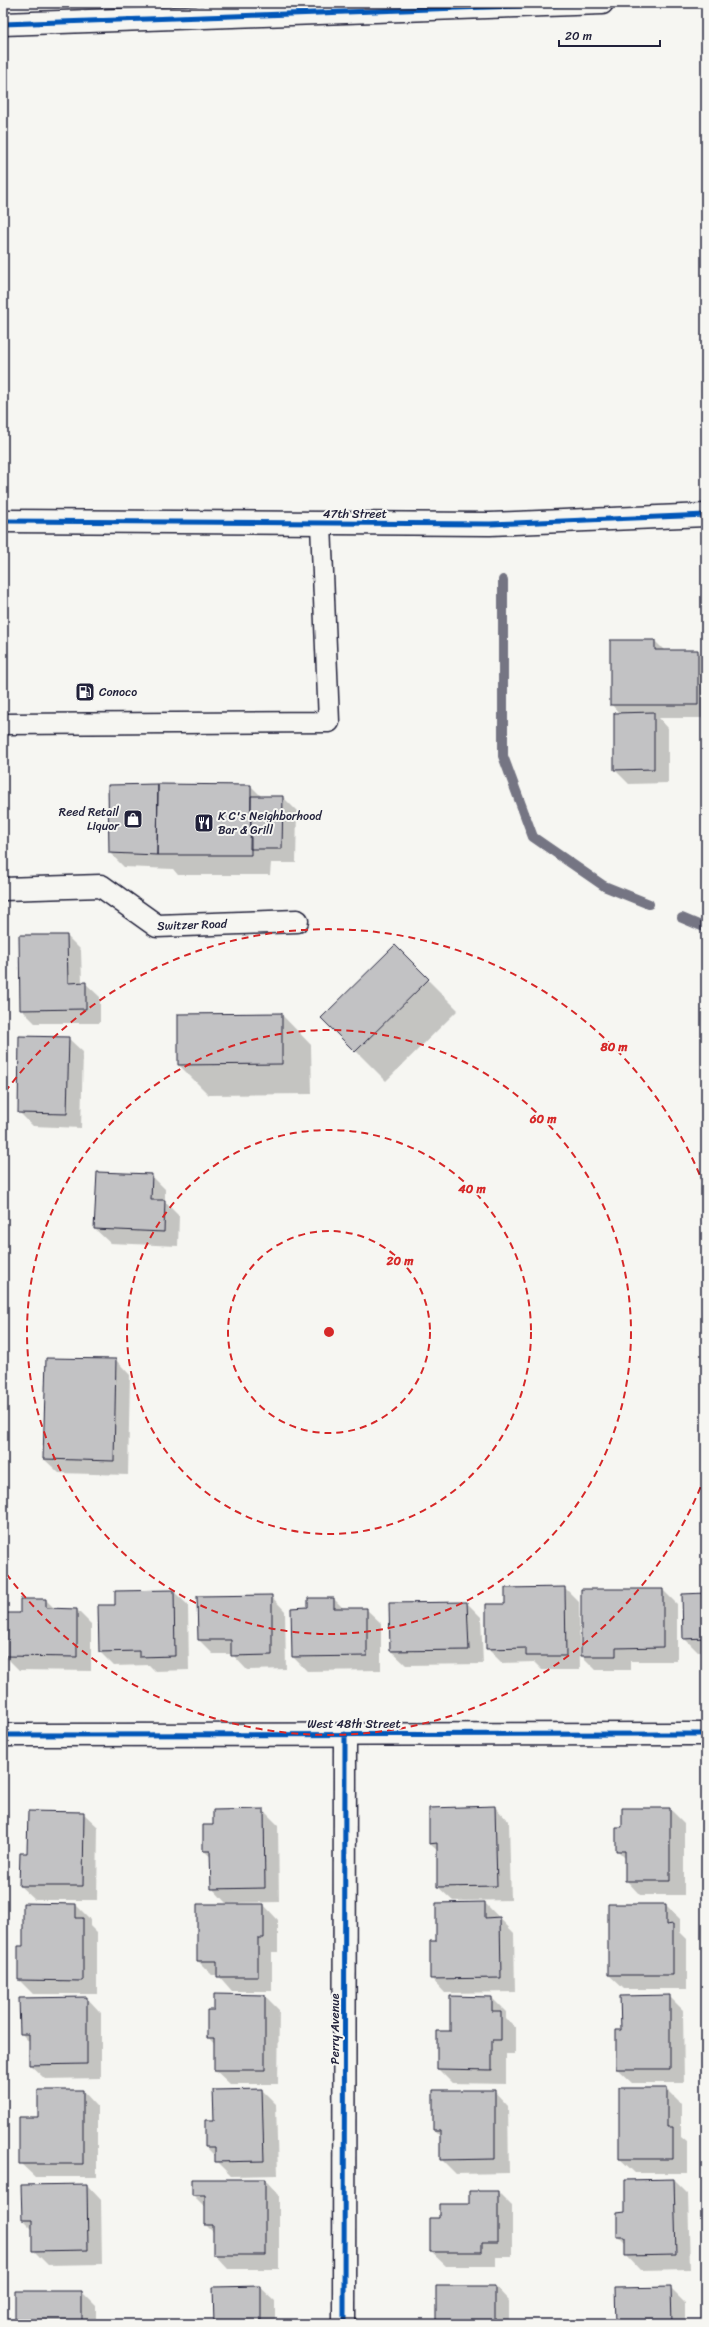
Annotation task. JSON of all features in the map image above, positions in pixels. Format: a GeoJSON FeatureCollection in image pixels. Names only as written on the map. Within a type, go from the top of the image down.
{"type":"FeatureCollection","features":[{"type":"Feature","properties":{"kind":"street"},"geometry":{"type":"LineString","coordinates":[[3,24],[602,3]]}},
{"type":"Feature","properties":{"kind":"street","name":"47th Street"},"geometry":{"type":"LineString","coordinates":[[3,521],[490,524],[706,515]]}},
{"type":"Feature","properties":{"kind":"street","name":"Switzer Road"},"geometry":{"type":"LineString","coordinates":[[3,889],[101,886],[157,926],[297,921]]}},
{"type":"Feature","properties":{"kind":"street","name":"Perry Avenue"},"geometry":{"type":"LineString","coordinates":[[344,2324],[345,1734]]}},
{"type":"Feature","properties":{"kind":"street","name":"West 48th Street"},"geometry":{"type":"LineString","coordinates":[[3,1735],[706,1734]]}},
{"type":"Feature","properties":{"kind":"lane"},"geometry":{"type":"LineString","coordinates":[[3,724],[329,722],[321,524]]}},
{"type":"Feature","properties":{"kind":"building"},"geometry":{"type":"Polygon","coordinates":[[[610,640],[655,640],[655,650],[698,650],[698,705],[610,705],[610,640]]]}},
{"type":"Feature","properties":{"kind":"building"},"geometry":{"type":"Polygon","coordinates":[[[654,712],[654,769],[614,770],[614,713],[654,712]]]}},
{"type":"Feature","properties":{"kind":"building","name":"Reed Retail Liquor"},"geometry":{"type":"Polygon","coordinates":[[[158,784],[157,855],[109,853],[108,785],[158,784]]]}},
{"type":"Feature","properties":{"kind":"building","name":"K C's Neighborhood Bar & Grill"},"geometry":{"type":"Polygon","coordinates":[[[158,784],[251,785],[251,855],[157,855],[158,784]]]}},
{"type":"Feature","properties":{"kind":"building"},"geometry":{"type":"Polygon","coordinates":[[[251,796],[283,796],[282,849],[250,849],[251,796]]]}},
{"type":"Feature","properties":{"kind":"building"},"geometry":{"type":"Polygon","coordinates":[[[19,935],[67,935],[68,983],[86,982],[86,1009],[20,1010],[19,935]]]}},
{"type":"Feature","properties":{"kind":"building"},"geometry":{"type":"Polygon","coordinates":[[[395,945],[429,979],[355,1052],[321,1018],[395,945]]]}},
{"type":"Feature","properties":{"kind":"building"},"geometry":{"type":"Polygon","coordinates":[[[282,1013],[282,1064],[178,1065],[178,1014],[282,1013]]]}},
{"type":"Feature","properties":{"kind":"building"},"geometry":{"type":"Polygon","coordinates":[[[19,1036],[69,1037],[67,1114],[18,1113],[19,1036]]]}},
{"type":"Feature","properties":{"kind":"building"},"geometry":{"type":"Polygon","coordinates":[[[97,1172],[152,1174],[151,1200],[165,1200],[164,1232],[94,1229],[97,1172]]]}},
{"type":"Feature","properties":{"kind":"building"},"geometry":{"type":"Polygon","coordinates":[[[46,1358],[116,1359],[114,1461],[43,1459],[46,1358]]]}},
{"type":"Feature","properties":{"kind":"building"},"geometry":{"type":"Polygon","coordinates":[[[565,1587],[566,1656],[526,1656],[526,1648],[486,1649],[486,1604],[505,1604],[505,1588],[565,1587]]]}},
{"type":"Feature","properties":{"kind":"building"},"geometry":{"type":"Polygon","coordinates":[[[581,1589],[663,1589],[663,1647],[616,1648],[616,1656],[581,1656],[581,1589]]]}},
{"type":"Feature","properties":{"kind":"building"},"geometry":{"type":"Polygon","coordinates":[[[174,1590],[175,1656],[139,1657],[139,1651],[99,1652],[98,1605],[115,1605],[115,1591],[174,1590]]]}},
{"type":"Feature","properties":{"kind":"building"},"geometry":{"type":"Polygon","coordinates":[[[706,1593],[706,1638],[683,1639],[682,1594],[706,1593]]]}},
{"type":"Feature","properties":{"kind":"building"},"geometry":{"type":"Polygon","coordinates":[[[272,1595],[272,1655],[231,1656],[231,1640],[198,1640],[197,1596],[272,1595]]]}},
{"type":"Feature","properties":{"kind":"building"},"geometry":{"type":"Polygon","coordinates":[[[308,1598],[334,1598],[334,1608],[367,1608],[367,1656],[292,1657],[291,1608],[308,1607],[308,1598]]]}},
{"type":"Feature","properties":{"kind":"building"},"geometry":{"type":"Polygon","coordinates":[[[20,1599],[46,1599],[46,1608],[77,1609],[77,1657],[4,1656],[4,1613],[20,1613],[20,1599]]]}},
{"type":"Feature","properties":{"kind":"building"},"geometry":{"type":"Polygon","coordinates":[[[467,1602],[469,1650],[390,1651],[389,1603],[467,1602]]]}},
{"type":"Feature","properties":{"kind":"building"},"geometry":{"type":"Polygon","coordinates":[[[495,1806],[497,1886],[437,1887],[437,1843],[429,1844],[429,1808],[495,1806]]]}},
{"type":"Feature","properties":{"kind":"building"},"geometry":{"type":"Polygon","coordinates":[[[622,1808],[670,1808],[670,1881],[625,1881],[625,1851],[616,1851],[616,1827],[622,1827],[622,1808]]]}},
{"type":"Feature","properties":{"kind":"building"},"geometry":{"type":"Polygon","coordinates":[[[264,1809],[265,1888],[211,1889],[210,1851],[203,1851],[203,1825],[213,1825],[213,1810],[264,1809]]]}},
{"type":"Feature","properties":{"kind":"building"},"geometry":{"type":"Polygon","coordinates":[[[28,1811],[84,1812],[83,1886],[19,1886],[20,1853],[27,1853],[28,1811]]]}},
{"type":"Feature","properties":{"kind":"building"},"geometry":{"type":"Polygon","coordinates":[[[485,1902],[485,1918],[500,1917],[501,1978],[430,1979],[430,1941],[436,1941],[436,1903],[485,1902]]]}},
{"type":"Feature","properties":{"kind":"building"},"geometry":{"type":"Polygon","coordinates":[[[23,1903],[76,1904],[76,1918],[83,1918],[83,1981],[18,1980],[18,1946],[23,1946],[23,1903]]]}},
{"type":"Feature","properties":{"kind":"building"},"geometry":{"type":"Polygon","coordinates":[[[197,1904],[264,1904],[264,1938],[258,1938],[258,1977],[217,1977],[217,1961],[197,1961],[197,1904]]]}},
{"type":"Feature","properties":{"kind":"building"},"geometry":{"type":"Polygon","coordinates":[[[608,1904],[666,1904],[666,1925],[673,1924],[673,1975],[608,1975],[608,1904]]]}},
{"type":"Feature","properties":{"kind":"building"},"geometry":{"type":"Polygon","coordinates":[[[214,1994],[265,1995],[265,2070],[214,2070],[214,2038],[207,2038],[207,2010],[214,2010],[214,1994]]]}},
{"type":"Feature","properties":{"kind":"building"},"geometry":{"type":"Polygon","coordinates":[[[670,1995],[670,2069],[616,2069],[616,2030],[621,2030],[620,1996],[670,1995]]]}},
{"type":"Feature","properties":{"kind":"building"},"geometry":{"type":"Polygon","coordinates":[[[450,1996],[492,1997],[492,2011],[501,2011],[501,2040],[492,2040],[492,2070],[437,2069],[437,2031],[450,2031],[450,1996]]]}},
{"type":"Feature","properties":{"kind":"building"},"geometry":{"type":"Polygon","coordinates":[[[87,1997],[87,2064],[29,2065],[29,2034],[20,2034],[19,1998],[87,1997]]]}},
{"type":"Feature","properties":{"kind":"building"},"geometry":{"type":"Polygon","coordinates":[[[619,2088],[667,2088],[667,2127],[673,2127],[673,2159],[619,2159],[619,2088]]]}},
{"type":"Feature","properties":{"kind":"building"},"geometry":{"type":"Polygon","coordinates":[[[262,2089],[264,2161],[215,2162],[215,2147],[205,2147],[205,2120],[214,2120],[213,2090],[262,2089]]]}},
{"type":"Feature","properties":{"kind":"building"},"geometry":{"type":"Polygon","coordinates":[[[38,2090],[83,2090],[83,2164],[19,2164],[19,2117],[38,2117],[38,2090]]]}},
{"type":"Feature","properties":{"kind":"building"},"geometry":{"type":"Polygon","coordinates":[[[433,2090],[495,2090],[495,2159],[440,2160],[440,2130],[433,2130],[433,2090]]]}},
{"type":"Feature","properties":{"kind":"building"},"geometry":{"type":"Polygon","coordinates":[[[192,2179],[265,2179],[265,2255],[213,2255],[213,2225],[205,2225],[205,2195],[192,2195],[192,2179]]]}},
{"type":"Feature","properties":{"kind":"building"},"geometry":{"type":"Polygon","coordinates":[[[674,2179],[676,2255],[625,2256],[625,2237],[617,2237],[617,2213],[625,2212],[625,2180],[674,2179]]]}},
{"type":"Feature","properties":{"kind":"building"},"geometry":{"type":"Polygon","coordinates":[[[87,2184],[88,2250],[32,2251],[32,2220],[22,2220],[21,2185],[87,2184]]]}},
{"type":"Feature","properties":{"kind":"building"},"geometry":{"type":"Polygon","coordinates":[[[469,2191],[498,2191],[498,2243],[482,2243],[482,2252],[430,2252],[430,2218],[439,2218],[439,2204],[469,2204],[469,2191]]]}},
{"type":"Feature","properties":{"kind":"building"},"geometry":{"type":"Polygon","coordinates":[[[261,2286],[261,2324],[214,2324],[213,2287],[261,2286]]]}},
{"type":"Feature","properties":{"kind":"building"},"geometry":{"type":"Polygon","coordinates":[[[436,2286],[495,2286],[495,2324],[436,2324],[436,2286]]]}},
{"type":"Feature","properties":{"kind":"building"},"geometry":{"type":"Polygon","coordinates":[[[671,2287],[672,2324],[616,2324],[615,2288],[671,2287]]]}},
{"type":"Feature","properties":{"kind":"building"},"geometry":{"type":"Polygon","coordinates":[[[15,2291],[82,2291],[82,2324],[15,2324],[15,2291]]]}},
{"type":"Feature","properties":{"kind":"waterway"},"geometry":{"type":"LineString","coordinates":[[503,580],[503,756],[533,837],[604,886],[649,904]]}},
{"type":"Feature","properties":{"kind":"waterway"},"geometry":{"type":"LineString","coordinates":[[682,918],[706,928]]}},
{"type":"Feature","properties":{"kind":"cycle path"},"geometry":{"type":"LineString","coordinates":[[3,24],[602,3]]}},
{"type":"Feature","properties":{"kind":"cycle path"},"geometry":{"type":"LineString","coordinates":[[3,521],[490,524],[706,515]]}},
{"type":"Feature","properties":{"kind":"cycle path"},"geometry":{"type":"LineString","coordinates":[[344,2324],[345,1734]]}},
{"type":"Feature","properties":{"kind":"cycle path"},"geometry":{"type":"LineString","coordinates":[[3,1735],[706,1734]]}},
{"type":"Feature","properties":{"kind":"place","name":"Conoco"},"geometry":{"type":"Point","coordinates":[85,692]}},
{"type":"Feature","properties":{"kind":"place","name":"Reed Retail Liquor"},"geometry":{"type":"Point","coordinates":[133,819]}},
{"type":"Feature","properties":{"kind":"place","name":"K C's Neighborhood Bar & Grill"},"geometry":{"type":"Point","coordinates":[204,823]}}]}
